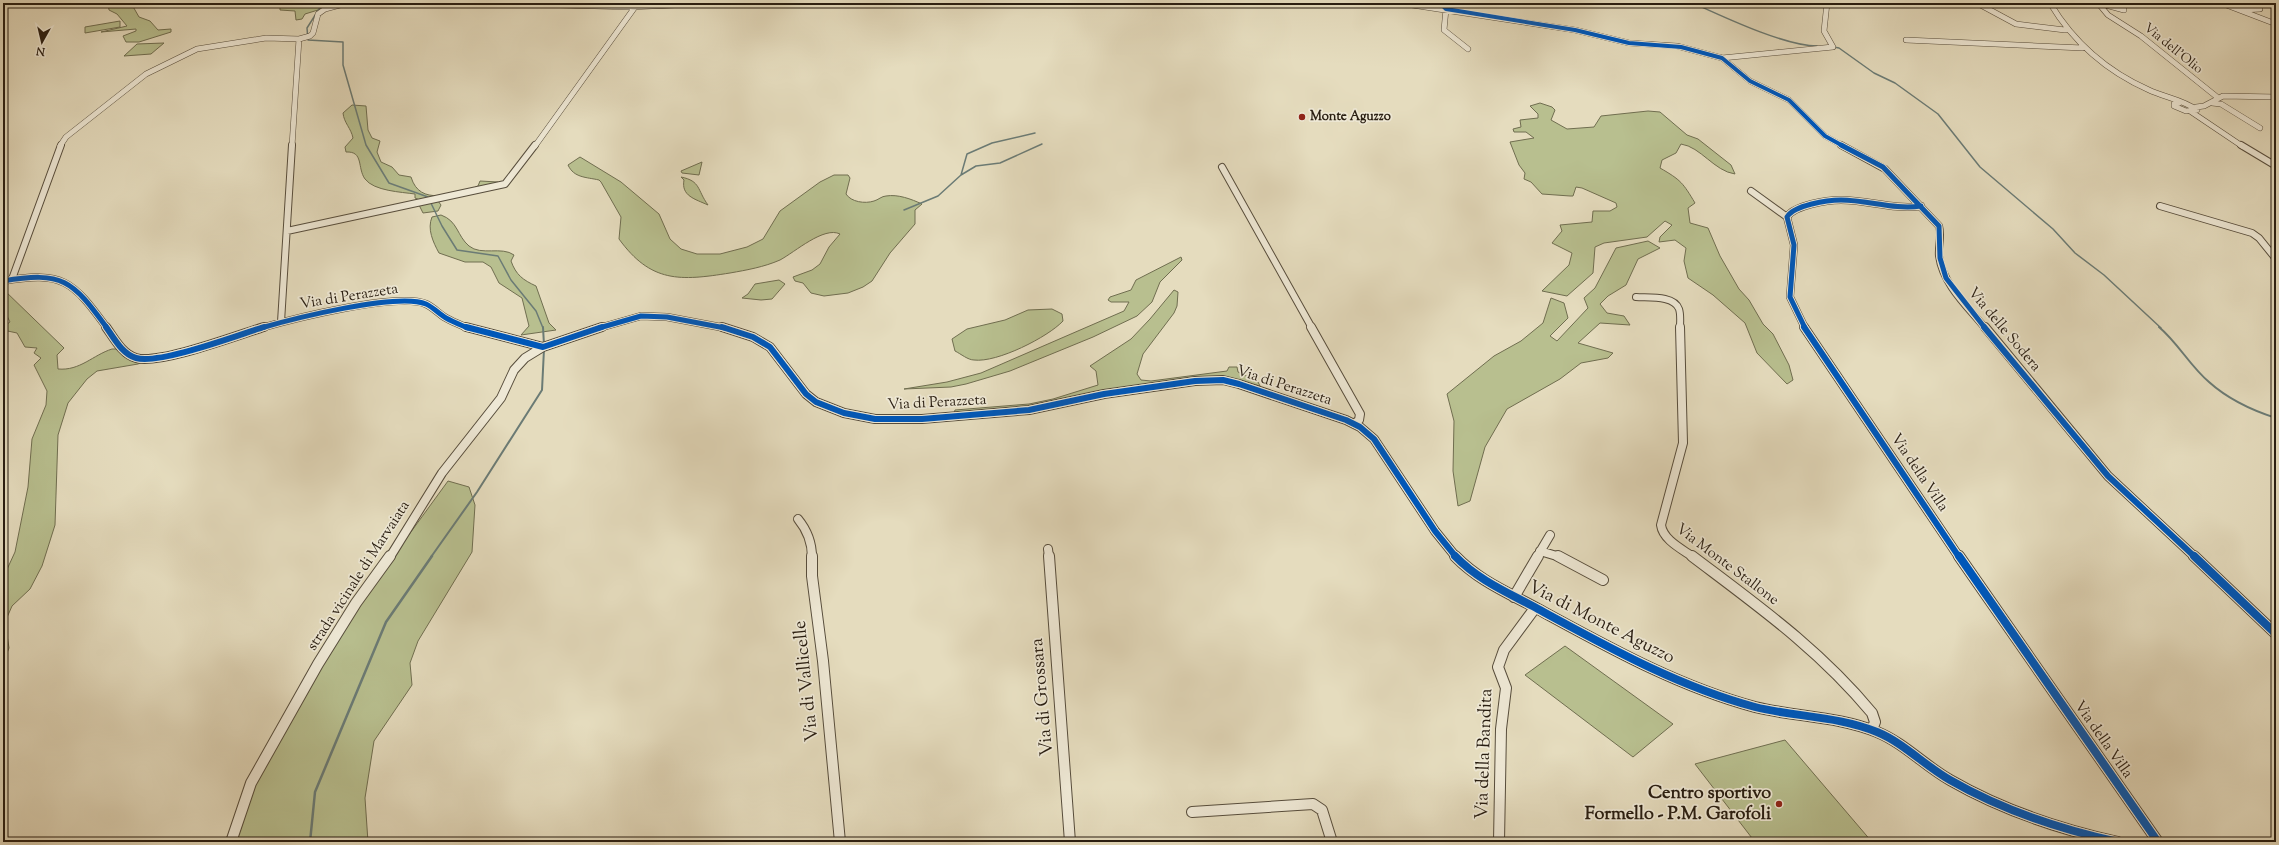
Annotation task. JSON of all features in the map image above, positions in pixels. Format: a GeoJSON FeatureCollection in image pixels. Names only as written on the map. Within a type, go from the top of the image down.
{"type":"FeatureCollection","features":[{"type":"Feature","properties":{"kind":"street"},"geometry":{"type":"LineString","coordinates":[[12,279],[58,149],[73,130],[146,74],[197,48],[266,38],[299,39],[312,34],[320,12],[340,5],[514,4],[635,7],[719,3]]}},
{"type":"Feature","properties":{"kind":"street"},"geometry":{"type":"LineString","coordinates":[[1399,3],[1446,9],[1574,30],[1629,43],[1677,46],[1722,58],[1832,47],[1824,31],[1827,3]]}},
{"type":"Feature","properties":{"kind":"street"},"geometry":{"type":"LineString","coordinates":[[1440,3],[1446,9]]}},
{"type":"Feature","properties":{"kind":"street"},"geometry":{"type":"LineString","coordinates":[[1977,3],[2016,24],[2065,30]]}},
{"type":"Feature","properties":{"kind":"street"},"geometry":{"type":"LineString","coordinates":[[2050,3],[2065,30],[2100,63],[2138,85],[2179,103],[2196,108],[2205,107],[2215,100],[2229,96],[2276,97]]}},
{"type":"Feature","properties":{"kind":"street"},"geometry":{"type":"LineString","coordinates":[[2098,3],[2124,10]]}},
{"type":"Feature","properties":{"kind":"street","name":"Via dell'Olio"},"geometry":{"type":"LineString","coordinates":[[2098,3],[2108,15],[2140,36],[2215,100]]}},
{"type":"Feature","properties":{"kind":"street"},"geometry":{"type":"LineString","coordinates":[[2220,3],[2276,23]]}},
{"type":"Feature","properties":{"kind":"street"},"geometry":{"type":"LineString","coordinates":[[287,231],[505,184],[512,178],[635,7]]}},
{"type":"Feature","properties":{"kind":"street"},"geometry":{"type":"LineString","coordinates":[[1446,9],[1444,30],[1468,49]]}},
{"type":"Feature","properties":{"kind":"street"},"geometry":{"type":"LineString","coordinates":[[2240,10],[2260,9]]}},
{"type":"Feature","properties":{"kind":"street"},"geometry":{"type":"LineString","coordinates":[[281,322],[299,39]]}},
{"type":"Feature","properties":{"kind":"street"},"geometry":{"type":"LineString","coordinates":[[1906,40],[2083,48]]}},
{"type":"Feature","properties":{"kind":"street","name":"Via delle Sodera"},"geometry":{"type":"LineString","coordinates":[[1722,58],[1750,81],[1789,100],[1826,136],[1883,167],[1921,206],[1940,228],[1939,253],[1948,284],[2097,464],[2201,566],[2276,634]]}},
{"type":"Feature","properties":{"kind":"street"},"geometry":{"type":"LineString","coordinates":[[2215,100],[2260,128]]}},
{"type":"Feature","properties":{"kind":"street"},"geometry":{"type":"LineString","coordinates":[[2179,103],[2173,104],[2178,108],[2190,111],[2196,111],[2196,108]]}},
{"type":"Feature","properties":{"kind":"street"},"geometry":{"type":"LineString","coordinates":[[2190,111],[2228,137],[2276,166]]}},
{"type":"Feature","properties":{"kind":"street"},"geometry":{"type":"LineString","coordinates":[[1222,167],[1360,414],[1359,420],[1354,424]]}},
{"type":"Feature","properties":{"kind":"street"},"geometry":{"type":"LineString","coordinates":[[1751,191],[1787,217],[1790,212],[1800,207],[1842,200],[1905,207],[1921,206]]}},
{"type":"Feature","properties":{"kind":"street"},"geometry":{"type":"LineString","coordinates":[[2160,206],[2252,233],[2259,238],[2276,259]]}},
{"type":"Feature","properties":{"kind":"street","name":"Via della Villa"},"geometry":{"type":"LineString","coordinates":[[1787,217],[1794,245],[1790,297],[1803,325],[1941,531],[2158,842]]}},
{"type":"Feature","properties":{"kind":"street","name":"Via di Perazzeta"},"geometry":{"type":"LineString","coordinates":[[3,281],[12,279],[49,277],[68,283],[81,295],[124,352],[136,358],[171,356],[281,322],[379,303],[413,301],[425,304],[448,319],[472,330],[543,347],[630,318],[663,316],[721,327],[760,340],[774,351],[810,398],[832,410],[859,417],[916,420],[1022,411],[1060,405],[1108,393],[1188,381],[1220,380],[1248,386],[1354,424]]}},
{"type":"Feature","properties":{"kind":"street","name":"Via Monte Stallone"},"geometry":{"type":"LineString","coordinates":[[1636,297],[1671,301],[1678,306],[1680,311],[1683,443],[1680,461],[1661,525],[1662,532],[1826,660],[1872,713],[1875,722],[1872,730]]}},
{"type":"Feature","properties":{"kind":"street","name":"strada vicinale di Marvaiata"},"geometry":{"type":"LineString","coordinates":[[231,842],[251,783],[318,664],[356,603],[401,542],[444,469],[501,398],[514,370],[525,358],[543,347]]}},
{"type":"Feature","properties":{"kind":"street","name":"Via di Monte Aguzzo"},"geometry":{"type":"LineString","coordinates":[[1354,424],[1366,432],[1374,440],[1438,535],[1461,562],[1480,577],[1514,597],[1632,660],[1738,702],[1774,711],[1832,719],[1872,730],[1888,738],[1937,773],[1974,793],[2050,825],[2118,842]]}},
{"type":"Feature","properties":{"kind":"street","name":"Via di Vallicelle"},"geometry":{"type":"LineString","coordinates":[[798,519],[804,526],[812,548],[812,573],[823,661],[840,842]]}},
{"type":"Feature","properties":{"kind":"street"},"geometry":{"type":"LineString","coordinates":[[1514,597],[1550,535]]}},
{"type":"Feature","properties":{"kind":"street","name":"Via di Grossara"},"geometry":{"type":"LineString","coordinates":[[1048,549],[1070,842]]}},
{"type":"Feature","properties":{"kind":"street"},"geometry":{"type":"LineString","coordinates":[[1540,551],[1559,556],[1582,572],[1603,580]]}},
{"type":"Feature","properties":{"kind":"street","name":"Via della Bandita"},"geometry":{"type":"LineString","coordinates":[[1499,842],[1501,729],[1506,688],[1498,667],[1504,650],[1535,608]]}},
{"type":"Feature","properties":{"kind":"street"},"geometry":{"type":"LineString","coordinates":[[1192,812],[1313,804],[1322,810],[1332,842]]}},
{"type":"Feature","properties":{"kind":"green space"},"geometry":{"type":"Polygon","coordinates":[[[108,3],[131,3],[139,17],[150,21],[158,30],[171,29],[171,32],[139,42],[126,42],[123,36],[136,31],[136,29],[101,32],[127,26],[117,14],[109,10],[108,3]]]}},
{"type":"Feature","properties":{"kind":"green space"},"geometry":{"type":"Polygon","coordinates":[[[287,3],[310,5],[332,3],[331,6],[305,14],[302,19],[296,20],[295,11],[280,10],[280,7],[287,3]]]}},
{"type":"Feature","properties":{"kind":"green space"},"geometry":{"type":"Polygon","coordinates":[[[120,21],[120,27],[85,33],[85,27],[120,21]]]}},
{"type":"Feature","properties":{"kind":"green space"},"geometry":{"type":"Polygon","coordinates":[[[164,43],[151,54],[124,56],[137,44],[164,43]]]}},
{"type":"Feature","properties":{"kind":"green space"},"geometry":{"type":"Polygon","coordinates":[[[1540,103],[1552,107],[1555,110],[1551,120],[1567,129],[1594,127],[1601,116],[1648,111],[1660,112],[1687,135],[1698,139],[1731,165],[1735,174],[1727,172],[1695,150],[1681,144],[1676,153],[1662,160],[1660,168],[1677,179],[1691,196],[1695,203],[1688,208],[1690,223],[1708,228],[1720,256],[1739,289],[1749,300],[1763,324],[1773,334],[1789,365],[1793,380],[1787,384],[1757,353],[1745,323],[1713,295],[1688,278],[1684,261],[1686,248],[1675,240],[1659,242],[1660,237],[1672,225],[1665,221],[1647,237],[1604,243],[1595,247],[1593,273],[1567,296],[1542,291],[1569,265],[1572,253],[1552,243],[1562,231],[1560,225],[1592,222],[1593,211],[1610,211],[1617,207],[1616,203],[1582,188],[1576,187],[1573,196],[1542,194],[1531,182],[1524,179],[1525,173],[1519,165],[1510,142],[1534,138],[1526,132],[1514,132],[1513,129],[1521,127],[1520,120],[1538,118],[1538,114],[1530,106],[1540,103]]]}},
{"type":"Feature","properties":{"kind":"green space"},"geometry":{"type":"Polygon","coordinates":[[[352,105],[366,106],[368,130],[372,138],[380,141],[377,152],[381,162],[392,167],[399,175],[411,177],[415,186],[422,192],[429,195],[447,195],[474,188],[478,186],[480,181],[498,182],[498,185],[422,201],[415,198],[415,194],[388,190],[369,183],[363,175],[358,157],[352,152],[346,152],[345,147],[353,138],[343,113],[352,105]]]}},
{"type":"Feature","properties":{"kind":"green space"},"geometry":{"type":"Polygon","coordinates":[[[580,157],[621,182],[659,214],[670,239],[681,249],[697,254],[720,254],[747,247],[763,239],[780,211],[820,182],[834,175],[848,175],[850,178],[846,194],[855,201],[870,202],[884,196],[900,196],[922,204],[915,210],[915,224],[890,253],[872,281],[863,287],[848,293],[824,296],[811,293],[803,283],[795,281],[793,277],[812,270],[820,264],[829,247],[840,234],[833,232],[810,241],[780,260],[762,266],[712,276],[668,276],[643,264],[619,239],[621,217],[601,182],[599,180],[577,175],[568,165],[580,157]]]}},
{"type":"Feature","properties":{"kind":"green space"},"geometry":{"type":"Polygon","coordinates":[[[702,162],[699,175],[682,173],[681,171],[702,162]]]}},
{"type":"Feature","properties":{"kind":"green space"},"geometry":{"type":"Polygon","coordinates":[[[681,177],[692,181],[698,187],[708,205],[694,199],[687,193],[685,190],[684,180],[681,177]]]}},
{"type":"Feature","properties":{"kind":"green space"},"geometry":{"type":"Polygon","coordinates":[[[438,201],[441,205],[438,211],[423,213],[419,205],[438,201]]]}},
{"type":"Feature","properties":{"kind":"green space"},"geometry":{"type":"Polygon","coordinates":[[[441,215],[451,221],[465,242],[474,249],[485,251],[504,251],[514,255],[511,261],[515,270],[527,282],[536,286],[549,323],[556,330],[521,335],[529,326],[522,298],[499,283],[491,267],[483,262],[465,262],[439,253],[430,231],[430,226],[432,217],[441,215]]]}},
{"type":"Feature","properties":{"kind":"green space"},"geometry":{"type":"Polygon","coordinates":[[[1648,241],[1660,248],[1638,259],[1626,285],[1608,296],[1600,304],[1607,313],[1624,316],[1630,325],[1600,323],[1578,343],[1613,353],[1608,358],[1581,363],[1560,379],[1507,409],[1485,447],[1470,501],[1458,506],[1453,471],[1454,421],[1447,394],[1494,356],[1521,341],[1543,323],[1551,298],[1564,303],[1568,318],[1550,336],[1557,341],[1588,308],[1584,298],[1595,288],[1616,248],[1648,241]]]}},
{"type":"Feature","properties":{"kind":"green space"},"geometry":{"type":"Polygon","coordinates":[[[1181,257],[1182,260],[1160,282],[1152,302],[1137,316],[1093,337],[1010,371],[966,384],[951,387],[904,389],[947,382],[981,373],[1124,311],[1129,302],[1111,302],[1108,300],[1110,297],[1131,290],[1136,280],[1181,257]]]}},
{"type":"Feature","properties":{"kind":"green space"},"geometry":{"type":"Polygon","coordinates":[[[779,280],[785,284],[772,299],[761,300],[742,298],[748,294],[755,284],[779,280]]]}},
{"type":"Feature","properties":{"kind":"green space"},"geometry":{"type":"Polygon","coordinates":[[[3,289],[64,348],[57,355],[58,369],[73,368],[112,349],[117,349],[124,357],[144,361],[138,364],[97,371],[87,379],[68,403],[58,435],[55,525],[42,566],[30,589],[12,606],[5,622],[9,648],[3,663],[3,578],[15,552],[28,487],[32,439],[46,405],[47,391],[34,365],[41,358],[34,353],[37,348],[25,347],[17,333],[3,330],[3,327],[10,322],[3,308],[3,289]]]}},
{"type":"Feature","properties":{"kind":"green space"},"geometry":{"type":"Polygon","coordinates":[[[1174,290],[1178,292],[1177,306],[1174,313],[1143,354],[1137,374],[1141,380],[1151,381],[1227,371],[1229,367],[1237,367],[1238,372],[1258,382],[1260,386],[1233,380],[1032,407],[954,413],[955,410],[1029,404],[1053,399],[1098,385],[1096,371],[1090,366],[1131,339],[1174,290]]]}},
{"type":"Feature","properties":{"kind":"green space"},"geometry":{"type":"Polygon","coordinates":[[[1052,309],[1062,314],[1063,321],[1046,334],[1022,348],[984,360],[969,359],[955,351],[952,339],[967,329],[1005,320],[1028,310],[1052,309]]]}},
{"type":"Feature","properties":{"kind":"green space"},"geometry":{"type":"Polygon","coordinates":[[[448,481],[469,487],[475,505],[472,552],[418,641],[410,663],[412,685],[374,741],[365,798],[368,842],[235,842],[258,769],[373,584],[448,481]]]}},
{"type":"Feature","properties":{"kind":"green space"},"geometry":{"type":"Polygon","coordinates":[[[1565,646],[1673,724],[1633,757],[1525,675],[1565,646]]]}},
{"type":"Feature","properties":{"kind":"green space"},"geometry":{"type":"Polygon","coordinates":[[[1785,740],[1872,842],[1755,842],[1695,764],[1785,740]]]}},
{"type":"Feature","properties":{"kind":"waterway"},"geometry":{"type":"LineString","coordinates":[[320,3],[321,6],[307,28],[308,40],[343,42],[343,65],[366,145],[389,183],[428,197],[442,226],[457,250],[498,256],[511,280],[536,311],[543,328]]}},
{"type":"Feature","properties":{"kind":"waterway"},"geometry":{"type":"LineString","coordinates":[[1693,3],[1737,23],[1772,36],[1804,45],[1817,46]]}},
{"type":"Feature","properties":{"kind":"waterway"},"geometry":{"type":"LineString","coordinates":[[1834,47],[1839,48],[1874,73],[1895,83],[1938,114],[1980,167],[2053,229],[2075,253],[2104,275],[2161,328]]}},
{"type":"Feature","properties":{"kind":"waterway"},"geometry":{"type":"LineString","coordinates":[[961,175],[967,154],[992,143],[1035,133]]}},
{"type":"Feature","properties":{"kind":"waterway"},"geometry":{"type":"LineString","coordinates":[[961,175],[976,166],[1000,163],[1042,144]]}},
{"type":"Feature","properties":{"kind":"waterway"},"geometry":{"type":"LineString","coordinates":[[904,210],[938,196],[961,175]]}},
{"type":"Feature","properties":{"kind":"waterway"},"geometry":{"type":"LineString","coordinates":[[543,327],[544,345]]}},
{"type":"Feature","properties":{"kind":"waterway"},"geometry":{"type":"LineString","coordinates":[[2159,327],[2166,333],[2202,376],[2224,394],[2258,412],[2276,418]]}},
{"type":"Feature","properties":{"kind":"waterway"},"geometry":{"type":"LineString","coordinates":[[431,557],[477,492],[542,390],[544,349]]}},
{"type":"Feature","properties":{"kind":"waterway"},"geometry":{"type":"LineString","coordinates":[[310,842],[315,792],[386,622],[432,556]]}},
{"type":"Feature","properties":{"kind":"cycle path"},"geometry":{"type":"LineString","coordinates":[[1440,3],[1446,9],[1575,30],[1629,43],[1681,47],[1722,58],[1750,81],[1789,100],[1825,136],[1883,167],[1939,226],[1941,231],[1939,248],[1940,258],[1944,273],[1951,287],[2108,476],[2276,634]]}},
{"type":"Feature","properties":{"kind":"cycle path"},"geometry":{"type":"LineString","coordinates":[[1921,206],[1909,208],[1841,200],[1800,207],[1790,212],[1787,217],[1794,245],[1790,297],[1803,325],[1941,531],[2158,842]]}},
{"type":"Feature","properties":{"kind":"cycle path"},"geometry":{"type":"LineString","coordinates":[[3,281],[50,277],[64,281],[71,285],[96,313],[124,351],[136,358],[166,357],[291,319],[379,303],[406,301],[425,304],[448,319],[472,330],[543,347],[641,316],[667,317],[721,327],[753,337],[770,347],[806,394],[816,402],[844,413],[875,419],[922,419],[1029,410],[1104,394],[1195,381],[1223,380],[1239,384],[1346,420],[1360,427],[1374,439],[1435,531],[1445,545],[1463,564],[1480,578],[1499,589],[1614,651],[1694,686],[1749,705],[1781,712],[1846,722],[1877,732],[1887,737],[1950,780],[1990,801],[2053,825],[2118,842]]}},
{"type":"Feature","properties":{"kind":"place","name":"Monte Aguzzo"},"geometry":{"type":"Point","coordinates":[1302,117]}},
{"type":"Feature","properties":{"kind":"place","name":"Centro sportivo Formello - P.M. Garofoli"},"geometry":{"type":"Point","coordinates":[1779,804]}}]}
